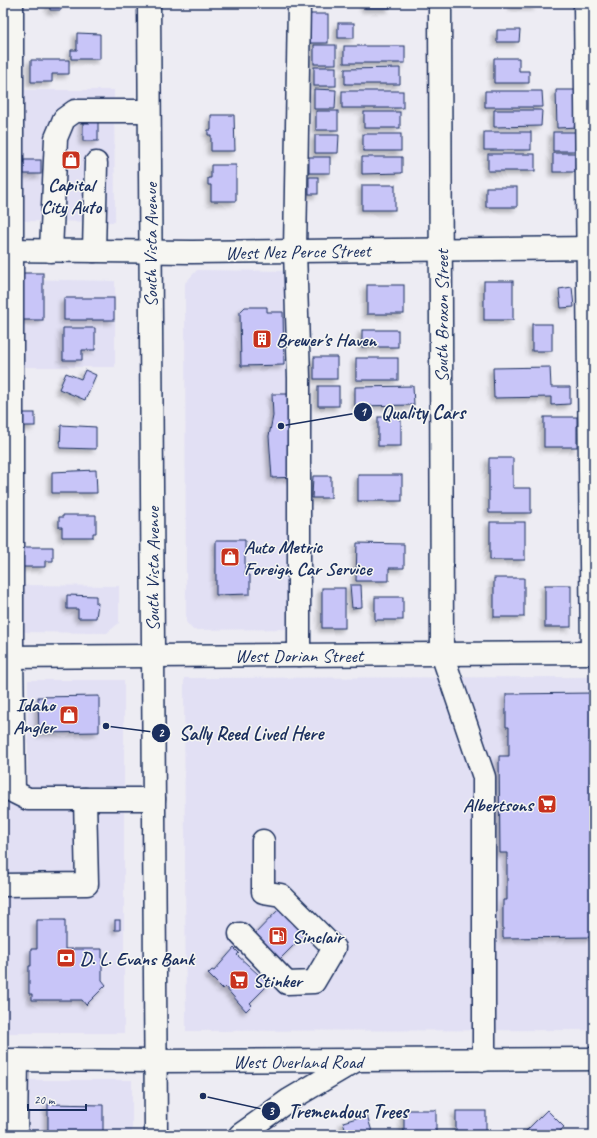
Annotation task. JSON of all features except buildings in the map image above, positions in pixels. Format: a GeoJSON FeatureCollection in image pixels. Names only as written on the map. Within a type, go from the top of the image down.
{"type":"FeatureCollection","features":[{"type":"Feature","properties":{"kind":"street"},"geometry":{"type":"LineString","coordinates":[[12,3],[7,250],[7,657],[14,792],[28,799],[154,799]]}},
{"type":"Feature","properties":{"kind":"street","name":"South Vista Avenue"},"geometry":{"type":"LineString","coordinates":[[149,3],[157,1061],[156,1135]]}},
{"type":"Feature","properties":{"kind":"street"},"geometry":{"type":"LineString","coordinates":[[299,3],[295,251],[299,378],[299,655]]}},
{"type":"Feature","properties":{"kind":"street","name":"South Broxon Street"},"geometry":{"type":"LineString","coordinates":[[440,3],[442,654],[484,778],[484,1060]]}},
{"type":"Feature","properties":{"kind":"street"},"geometry":{"type":"LineString","coordinates":[[585,3],[591,248],[593,653]]}},
{"type":"Feature","properties":{"kind":"street"},"geometry":{"type":"LineString","coordinates":[[51,251],[56,138],[64,119],[75,111],[150,111]]}},
{"type":"Feature","properties":{"kind":"street"},"geometry":{"type":"LineString","coordinates":[[94,251],[96,163]]}},
{"type":"Feature","properties":{"kind":"street","name":"West Nez Perce Street"},"geometry":{"type":"LineString","coordinates":[[7,250],[150,252],[591,248]]}},
{"type":"Feature","properties":{"kind":"street","name":"West Dorian Street"},"geometry":{"type":"LineString","coordinates":[[7,657],[593,653]]}},
{"type":"Feature","properties":{"kind":"street"},"geometry":{"type":"LineString","coordinates":[[3,885],[87,884],[84,799]]}},
{"type":"Feature","properties":{"kind":"street"},"geometry":{"type":"LineString","coordinates":[[240,934],[287,983],[314,982],[334,948],[281,895],[263,892],[263,841]]}},
{"type":"Feature","properties":{"kind":"street","name":"West Overland Road"},"geometry":{"type":"LineString","coordinates":[[10,1060],[157,1061],[594,1059]]}},
{"type":"Feature","properties":{"kind":"street"},"geometry":{"type":"LineString","coordinates":[[10,1060],[16,1135]]}},
{"type":"Feature","properties":{"kind":"street"},"geometry":{"type":"LineString","coordinates":[[240,1135],[289,1100],[356,1060]]}},
{"type":"Feature","properties":{"kind":"shaded area"},"geometry":{"type":"Polygon","coordinates":[[[19,90],[114,90],[115,222],[18,221],[19,90]]]}},
{"type":"Feature","properties":{"kind":"shaded area"},"geometry":{"type":"Polygon","coordinates":[[[197,270],[297,271],[297,629],[193,630],[186,622],[185,283],[197,270]]]}},
{"type":"Feature","properties":{"kind":"shaded area"},"geometry":{"type":"Polygon","coordinates":[[[18,279],[115,281],[115,367],[19,367],[18,279]]]}},
{"type":"Feature","properties":{"kind":"shaded area"},"geometry":{"type":"Polygon","coordinates":[[[18,585],[119,586],[119,623],[107,633],[19,632],[18,585]]]}},
{"type":"Feature","properties":{"kind":"shaded area"},"geometry":{"type":"Polygon","coordinates":[[[594,677],[594,1030],[186,1031],[184,678],[594,677]]]}},
{"type":"Feature","properties":{"kind":"shaded area"},"geometry":{"type":"Polygon","coordinates":[[[28,680],[124,680],[124,1033],[3,1033],[3,789],[28,789],[28,680]]]}},
{"type":"Feature","properties":{"kind":"shaded area"},"geometry":{"type":"Polygon","coordinates":[[[3,1080],[132,1080],[132,1135],[3,1135],[3,1080]]]}},
{"type":"Feature","properties":{"kind":"place","name":"Capital City Auto"},"geometry":{"type":"Point","coordinates":[71,160]}},
{"type":"Feature","properties":{"kind":"place","name":"Brewer's Haven"},"geometry":{"type":"Point","coordinates":[262,339]}},
{"type":"Feature","properties":{"kind":"place","name":"Quality Cars"},"geometry":{"type":"Point","coordinates":[281,426]}},
{"type":"Feature","properties":{"kind":"place","name":"Auto Metric Foreign Car Service"},"geometry":{"type":"Point","coordinates":[230,557]}},
{"type":"Feature","properties":{"kind":"place","name":"Idaho Angler"},"geometry":{"type":"Point","coordinates":[69,715]}},
{"type":"Feature","properties":{"kind":"place","name":"Sally Reed Lived Here"},"geometry":{"type":"Point","coordinates":[106,726]}},
{"type":"Feature","properties":{"kind":"place","name":"Albertsons"},"geometry":{"type":"Point","coordinates":[547,804]}},
{"type":"Feature","properties":{"kind":"place","name":"Sinclair"},"geometry":{"type":"Point","coordinates":[278,936]}},
{"type":"Feature","properties":{"kind":"place","name":"D. L. Evans Bank"},"geometry":{"type":"Point","coordinates":[66,958]}},
{"type":"Feature","properties":{"kind":"place","name":"Stinker"},"geometry":{"type":"Point","coordinates":[239,980]}},
{"type":"Feature","properties":{"kind":"place","name":"Tremendous Trees"},"geometry":{"type":"Point","coordinates":[203,1096]}}]}
